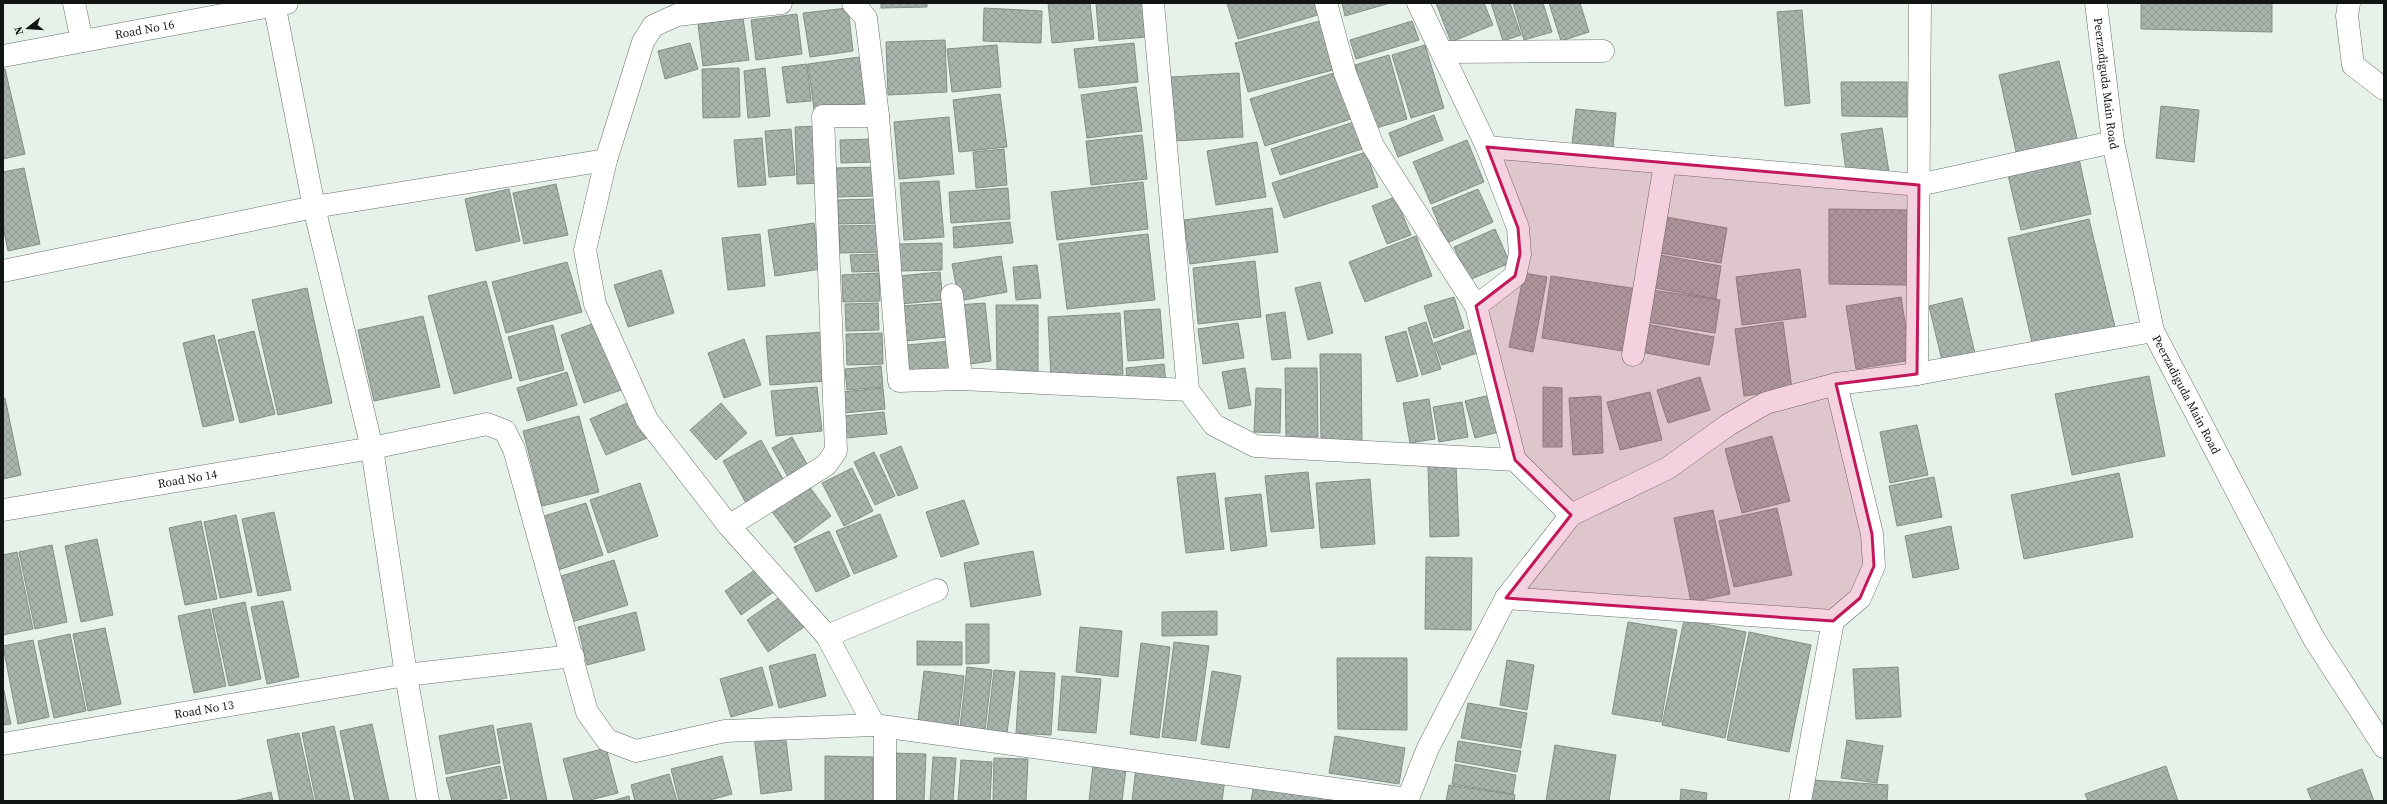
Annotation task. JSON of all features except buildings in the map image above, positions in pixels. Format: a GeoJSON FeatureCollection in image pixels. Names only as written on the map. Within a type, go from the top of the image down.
{"type":"FeatureCollection","features":[{"type":"Feature","properties":{"kind":"street"},"geometry":{"type":"LineString","coordinates":[[74,3],[82,41]]}},
{"type":"Feature","properties":{"kind":"street"},"geometry":{"type":"LineString","coordinates":[[781,3],[739,5],[677,15],[653,26],[643,42],[606,160],[585,250],[595,304],[647,420],[730,526],[827,636],[880,726],[885,801]]}},
{"type":"Feature","properties":{"kind":"street"},"geometry":{"type":"LineString","coordinates":[[853,3],[866,18],[878,116],[899,381],[961,379],[1188,390]]}},
{"type":"Feature","properties":{"kind":"street"},"geometry":{"type":"LineString","coordinates":[[1154,3],[1188,390],[1214,425],[1255,446],[1515,460]]}},
{"type":"Feature","properties":{"kind":"street"},"geometry":{"type":"LineString","coordinates":[[1326,3],[1345,73],[1373,146],[1476,306],[1515,460],[1571,515]]}},
{"type":"Feature","properties":{"kind":"street"},"geometry":{"type":"LineString","coordinates":[[1418,3],[1443,52],[1487,147],[1518,228],[1520,254],[1515,276],[1476,306]]}},
{"type":"Feature","properties":{"kind":"street"},"geometry":{"type":"LineString","coordinates":[[1917,374],[1920,3]]}},
{"type":"Feature","properties":{"kind":"street","name":"Peerzadiguda Main Road"},"geometry":{"type":"LineString","coordinates":[[2096,3],[2113,142],[2153,332],[2314,639],[2384,747]]}},
{"type":"Feature","properties":{"kind":"street"},"geometry":{"type":"LineString","coordinates":[[2348,3],[2347,16],[2353,65],[2384,89]]}},
{"type":"Feature","properties":{"kind":"street"},"geometry":{"type":"LineString","coordinates":[[278,4],[314,207],[372,448],[406,675],[428,801]]}},
{"type":"Feature","properties":{"kind":"street","name":"Road No 16"},"geometry":{"type":"LineString","coordinates":[[3,56],[278,4]]}},
{"type":"Feature","properties":{"kind":"street"},"geometry":{"type":"LineString","coordinates":[[1443,52],[1604,51]]}},
{"type":"Feature","properties":{"kind":"street"},"geometry":{"type":"LineString","coordinates":[[730,526],[826,465],[836,451],[833,335],[823,116],[878,116]]}},
{"type":"Feature","properties":{"kind":"street"},"geometry":{"type":"LineString","coordinates":[[1487,147],[1665,164],[1919,185],[2113,142]]}},
{"type":"Feature","properties":{"kind":"street"},"geometry":{"type":"LineString","coordinates":[[3,271],[314,207],[606,160]]}},
{"type":"Feature","properties":{"kind":"street"},"geometry":{"type":"LineString","coordinates":[[1633,355],[1665,164]]}},
{"type":"Feature","properties":{"kind":"street"},"geometry":{"type":"LineString","coordinates":[[952,295],[961,379]]}},
{"type":"Feature","properties":{"kind":"street"},"geometry":{"type":"LineString","coordinates":[[1407,800],[1428,748],[1506,598],[1571,515],[1668,468],[1728,425],[1766,403],[1836,384],[1917,374],[2153,332]]}},
{"type":"Feature","properties":{"kind":"street"},"geometry":{"type":"LineString","coordinates":[[1800,801],[1833,621],[1860,598],[1874,566],[1872,534],[1836,384]]}},
{"type":"Feature","properties":{"kind":"street","name":"Road No 14"},"geometry":{"type":"LineString","coordinates":[[3,510],[372,448],[487,424],[505,431],[514,449],[573,656],[587,712],[607,740],[636,751],[725,731],[880,726],[1407,800]]}},
{"type":"Feature","properties":{"kind":"street"},"geometry":{"type":"LineString","coordinates":[[827,636],[937,590]]}},
{"type":"Feature","properties":{"kind":"street"},"geometry":{"type":"LineString","coordinates":[[1506,598],[1833,621]]}},
{"type":"Feature","properties":{"kind":"street","name":"Road No 13"},"geometry":{"type":"LineString","coordinates":[[3,744],[406,675],[573,656]]}},
{"type":"Feature","properties":{"kind":"highlighted area"},"geometry":{"type":"Polygon","coordinates":[[[1487,147],[1919,185],[1917,374],[1836,384],[1872,534],[1874,566],[1860,598],[1833,621],[1506,598],[1571,515],[1515,460],[1476,306],[1515,276],[1520,254],[1518,228],[1487,147]]]}}]}
